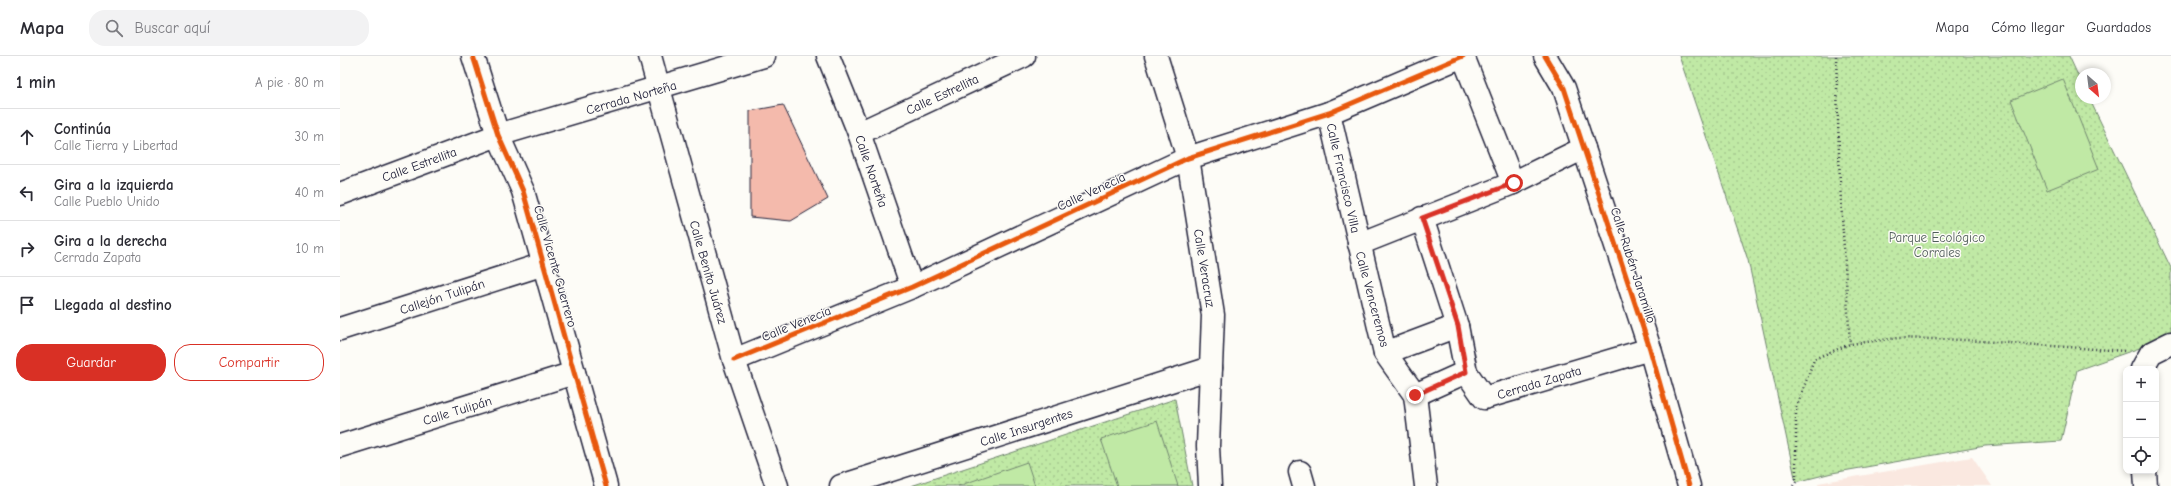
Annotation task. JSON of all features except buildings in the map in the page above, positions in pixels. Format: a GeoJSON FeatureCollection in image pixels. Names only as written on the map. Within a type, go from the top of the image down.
{"type":"FeatureCollection","features":[{"type":"Feature","properties":{"kind":"street","name":"Calle Vicente Guerrero"},"geometry":{"type":"LineString","coordinates":[[473,56],[498,135],[523,191],[606,486]]}},
{"type":"Feature","properties":{"kind":"street","name":"Calle Benito Juárez"},"geometry":{"type":"LineString","coordinates":[[650,56],[734,360],[777,486]]}},
{"type":"Feature","properties":{"kind":"street","name":"Cerrada Norteña"},"geometry":{"type":"LineString","coordinates":[[498,135],[658,89],[764,56]]}},
{"type":"Feature","properties":{"kind":"street","name":"Calle Norteña"},"geometry":{"type":"LineString","coordinates":[[828,56],[859,133],[912,287]]}},
{"type":"Feature","properties":{"kind":"street","name":"Calle Estrellita"},"geometry":{"type":"LineString","coordinates":[[859,133],[1024,56]]}},
{"type":"Feature","properties":{"kind":"street","name":"Calle Veracruz"},"geometry":{"type":"LineString","coordinates":[[1156,56],[1188,158],[1213,315],[1208,446],[1210,486]]}},
{"type":"Feature","properties":{"kind":"street","name":"Calle Venecia"},"geometry":{"type":"LineString","coordinates":[[734,360],[912,287],[1188,158],[1329,113],[1463,56]]}},
{"type":"Feature","properties":{"kind":"street"},"geometry":{"type":"LineString","coordinates":[[1463,56],[1514,183]]}},
{"type":"Feature","properties":{"kind":"street","name":"Calle Rubén Jaramillo"},"geometry":{"type":"LineString","coordinates":[[1545,56],[1564,88],[1650,349],[1689,486]]}},
{"type":"Feature","properties":{"kind":"street","name":"Calle Francisco Villa"},"geometry":{"type":"LineString","coordinates":[[1329,113],[1359,244]]}},
{"type":"Feature","properties":{"kind":"street","name":"Calle Estrellita"},"geometry":{"type":"LineString","coordinates":[[340,194],[498,135]]}},
{"type":"Feature","properties":{"kind":"street"},"geometry":{"type":"LineString","coordinates":[[1359,244],[1514,183],[1584,148]]}},
{"type":"Feature","properties":{"kind":"street"},"geometry":{"type":"LineString","coordinates":[[1415,395],[1466,372],[1458,326],[1422,218]]}},
{"type":"Feature","properties":{"kind":"street","name":"Calle Venceremos"},"geometry":{"type":"LineString","coordinates":[[1359,244],[1385,353],[1458,326]]}},
{"type":"Feature","properties":{"kind":"street","name":"Callejón Tulipán"},"geometry":{"type":"LineString","coordinates":[[340,329],[544,264]]}},
{"type":"Feature","properties":{"kind":"street"},"geometry":{"type":"LineString","coordinates":[[2147,361],[2171,343]]}},
{"type":"Feature","properties":{"kind":"street","name":"Cerrada Zapata"},"geometry":{"type":"LineString","coordinates":[[1466,372],[1484,398],[1650,349]]}},
{"type":"Feature","properties":{"kind":"street"},"geometry":{"type":"LineString","coordinates":[[1385,353],[1415,395],[1426,486]]}},
{"type":"Feature","properties":{"kind":"street","name":"Calle Insurgentes"},"geometry":{"type":"LineString","coordinates":[[841,486],[1211,368]]}},
{"type":"Feature","properties":{"kind":"street","name":"Calle Tulipán"},"geometry":{"type":"LineString","coordinates":[[340,446],[574,373]]}},
{"type":"Feature","properties":{"kind":"street"},"geometry":{"type":"LineString","coordinates":[[2145,474],[2146,486]]}},
{"type":"Feature","properties":{"kind":"path"},"geometry":{"type":"LineString","coordinates":[[1836,56],[1840,184],[1850,344]]}},
{"type":"Feature","properties":{"kind":"path"},"geometry":{"type":"LineString","coordinates":[[1792,486],[1796,482],[1796,409],[1814,359],[1850,344],[1898,338],[1966,340],[2147,361]]}},
{"type":"Feature","properties":{"kind":"shaded area"},"geometry":{"type":"Polygon","coordinates":[[[1972,457],[1992,486],[1819,486],[1818,483],[1972,457]]]}},
{"type":"Feature","properties":{"kind":"green space","name":"Parque Ecológico Corrales"},"geometry":{"type":"Polygon","coordinates":[[[1679,56],[2069,56],[2075,69],[2075,104],[2092,104],[2171,268],[2171,337],[2077,370],[2061,441],[1985,446],[1832,473],[1796,482],[1748,260],[1679,56]]]}},
{"type":"Feature","properties":{"kind":"green space"},"geometry":{"type":"Polygon","coordinates":[[[2063,79],[2099,169],[2047,190],[2011,100],[2063,79]]]}},
{"type":"Feature","properties":{"kind":"green space"},"geometry":{"type":"Polygon","coordinates":[[[1175,399],[1192,486],[911,486],[1175,399]]]}},
{"type":"Feature","properties":{"kind":"green space"},"geometry":{"type":"Polygon","coordinates":[[[1157,421],[1178,486],[1117,486],[1101,439],[1157,421]]]}},
{"type":"Feature","properties":{"kind":"green space"},"geometry":{"type":"Polygon","coordinates":[[[1027,462],[1035,486],[958,486],[1027,462]]]}},
{"type":"Feature","properties":{"kind":"cycle path"},"geometry":{"type":"LineString","coordinates":[[473,56],[498,135],[523,191],[606,486]]}},
{"type":"Feature","properties":{"kind":"cycle path"},"geometry":{"type":"LineString","coordinates":[[734,360],[912,287],[1188,158],[1329,113],[1463,56]]}},
{"type":"Feature","properties":{"kind":"cycle path"},"geometry":{"type":"LineString","coordinates":[[1545,56],[1564,88],[1650,349],[1689,486]]}},
{"type":"Feature","properties":{"kind":"route"},"geometry":{"type":"LineString","coordinates":[[1415,395],[1466,372],[1458,326],[1422,218],[1514,183]]}}]}
